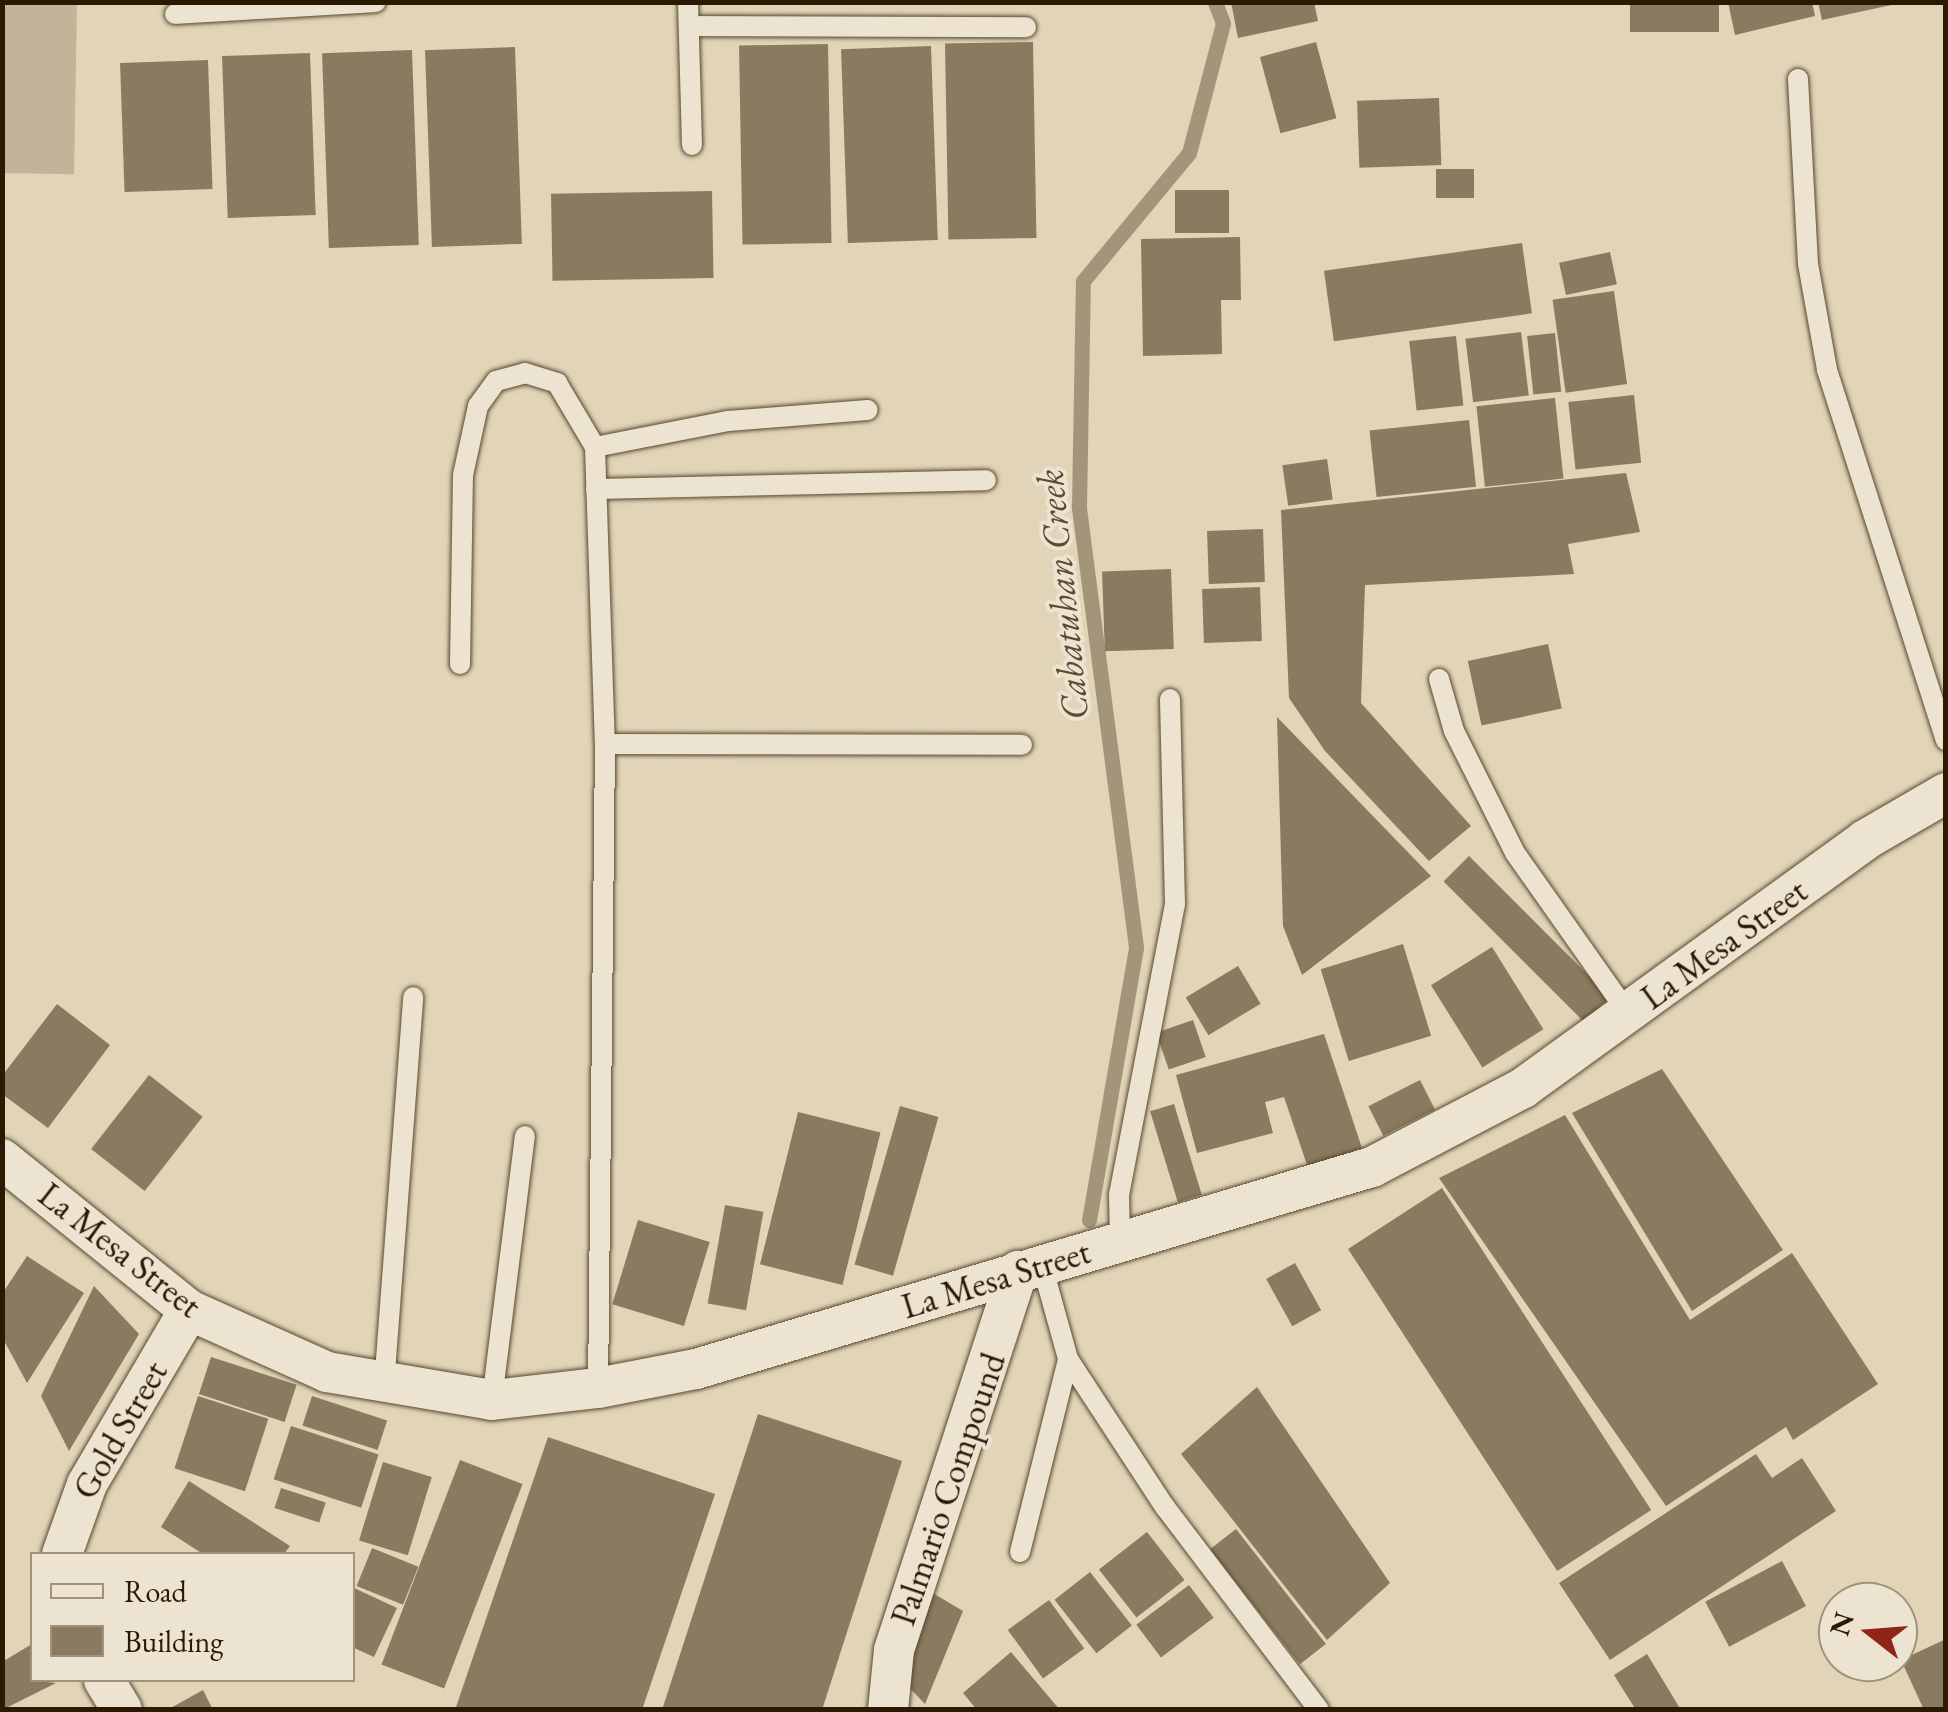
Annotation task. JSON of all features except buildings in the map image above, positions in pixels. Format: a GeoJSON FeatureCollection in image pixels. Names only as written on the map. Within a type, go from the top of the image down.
{"type":"FeatureCollection","features":[{"type":"Feature","properties":{"kind":"street","name":"La Mesa Street"},"geometry":{"type":"LineString","coordinates":[[2,1159],[189,1310],[327,1372],[384,1386],[492,1400],[598,1388],[696,1369],[1372,1167],[1523,1088],[1865,840],[1946,793]]}},
{"type":"Feature","properties":{"kind":"street","name":"Palmario Compound"},"geometry":{"type":"LineString","coordinates":[[888,1710],[894,1650],[1066,1258]]}},
{"type":"Feature","properties":{"kind":"street","name":"Gold Street"},"geometry":{"type":"LineString","coordinates":[[63,1552],[86,1484],[189,1310]]}},
{"type":"Feature","properties":{"kind":"street"},"geometry":{"type":"LineString","coordinates":[[105,1682],[122,1710]]}},
{"type":"Feature","properties":{"kind":"lane"},"geometry":{"type":"LineString","coordinates":[[175,14],[376,2]]}},
{"type":"Feature","properties":{"kind":"lane"},"geometry":{"type":"LineString","coordinates":[[688,2],[692,145]]}},
{"type":"Feature","properties":{"kind":"lane"},"geometry":{"type":"LineString","coordinates":[[689,26],[1026,27]]}},
{"type":"Feature","properties":{"kind":"lane"},"geometry":{"type":"LineString","coordinates":[[1798,79],[1808,264],[1827,370],[1946,740]]}},
{"type":"Feature","properties":{"kind":"lane"},"geometry":{"type":"LineString","coordinates":[[460,664],[464,475],[482,392],[525,373],[557,383],[595,447],[605,744],[598,1388]]}},
{"type":"Feature","properties":{"kind":"lane"},"geometry":{"type":"LineString","coordinates":[[595,447],[728,421],[868,410]]}},
{"type":"Feature","properties":{"kind":"lane"},"geometry":{"type":"LineString","coordinates":[[596,489],[986,480]]}},
{"type":"Feature","properties":{"kind":"lane"},"geometry":{"type":"LineString","coordinates":[[1439,678],[1454,732],[1516,853],[1628,1013]]}},
{"type":"Feature","properties":{"kind":"lane"},"geometry":{"type":"LineString","coordinates":[[1020,1552],[1068,1359],[1066,1258],[1119,1195],[1175,904],[1170,699]]}},
{"type":"Feature","properties":{"kind":"lane"},"geometry":{"type":"LineString","coordinates":[[605,744],[1022,745]]}},
{"type":"Feature","properties":{"kind":"lane"},"geometry":{"type":"LineString","coordinates":[[384,1386],[413,998]]}},
{"type":"Feature","properties":{"kind":"lane"},"geometry":{"type":"LineString","coordinates":[[492,1400],[525,1136]]}},
{"type":"Feature","properties":{"kind":"lane"},"geometry":{"type":"LineString","coordinates":[[1068,1359],[1165,1507],[1319,1710]]}},
{"type":"Feature","properties":{"kind":"shaded area"},"geometry":{"type":"Polygon","coordinates":[[[3,2],[77,3],[74,174],[2,173],[3,2]]]}},
{"type":"Feature","properties":{"kind":"waterway","name":"Cabatuhan Creek"},"geometry":{"type":"LineString","coordinates":[[1089,1220],[1136,947],[1079,506],[1083,281],[1189,153],[1223,23],[1215,2]]}}]}
